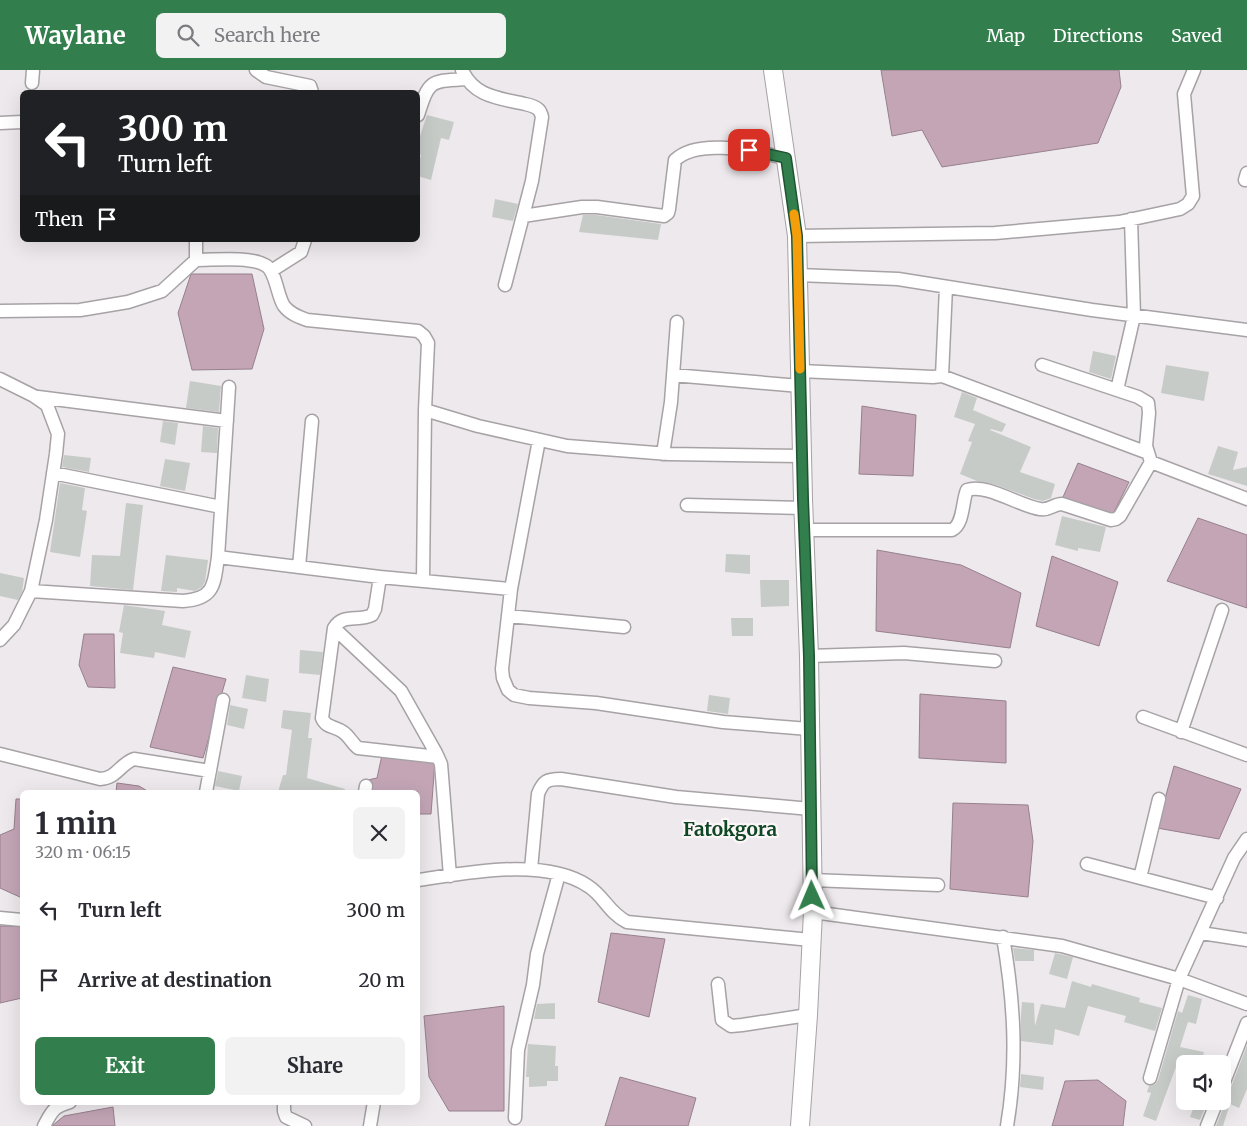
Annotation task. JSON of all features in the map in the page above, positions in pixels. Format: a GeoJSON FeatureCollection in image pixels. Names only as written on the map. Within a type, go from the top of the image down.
{"type":"FeatureCollection","features":[{"type":"Feature","properties":{"kind":"main road"},"geometry":{"type":"LineString","coordinates":[[773,70],[797,236],[803,508],[809,656],[813,912],[800,1126]]}},
{"type":"Feature","properties":{"kind":"street"},"geometry":{"type":"LineString","coordinates":[[256,70],[266,77],[310,86],[311,90]]}},
{"type":"Feature","properties":{"kind":"street"},"geometry":{"type":"LineString","coordinates":[[797,236],[995,233],[1119,222],[1180,209],[1188,204],[1193,196],[1184,94],[1194,70]]}},
{"type":"Feature","properties":{"kind":"street"},"geometry":{"type":"LineString","coordinates":[[420,109],[426,90],[442,80],[464,75],[476,89],[492,97],[534,106],[539,111],[542,125],[532,181],[506,284]]}},
{"type":"Feature","properties":{"kind":"street"},"geometry":{"type":"LineString","coordinates":[[0,123],[20,122]]}},
{"type":"Feature","properties":{"kind":"street"},"geometry":{"type":"LineString","coordinates":[[524,216],[582,207],[597,207],[664,216],[668,213],[669,209],[675,160],[681,154],[708,148],[724,148],[749,150],[786,158]]}},
{"type":"Feature","properties":{"kind":"street"},"geometry":{"type":"LineString","coordinates":[[1117,390],[1134,316],[1131,219]]}},
{"type":"Feature","properties":{"kind":"street"},"geometry":{"type":"LineString","coordinates":[[196,242],[196,260]]}},
{"type":"Feature","properties":{"kind":"street"},"geometry":{"type":"LineString","coordinates":[[271,271],[301,252],[304,242]]}},
{"type":"Feature","properties":{"kind":"street"},"geometry":{"type":"LineString","coordinates":[[0,311],[80,310],[128,302],[162,291],[196,260],[252,260],[267,265],[284,306],[295,316],[307,320],[418,331],[428,343],[423,580]]}},
{"type":"Feature","properties":{"kind":"street"},"geometry":{"type":"LineString","coordinates":[[798,275],[898,279],[1134,316],[1247,330]]}},
{"type":"Feature","properties":{"kind":"street"},"geometry":{"type":"LineString","coordinates":[[942,376],[946,287]]}},
{"type":"Feature","properties":{"kind":"street"},"geometry":{"type":"LineString","coordinates":[[663,454],[671,402],[677,322]]}},
{"type":"Feature","properties":{"kind":"street"},"geometry":{"type":"LineString","coordinates":[[804,530],[952,530],[956,528],[959,522],[967,490],[972,489],[993,493],[1038,509],[1049,510],[1057,504],[1062,504],[1111,520],[1116,519],[1120,516],[1150,458],[1146,446],[1150,413],[1148,403],[1138,397],[1042,365]]}},
{"type":"Feature","properties":{"kind":"street"},"geometry":{"type":"LineString","coordinates":[[673,375],[800,379],[942,376],[1150,458],[1247,499]]}},
{"type":"Feature","properties":{"kind":"street"},"geometry":{"type":"LineString","coordinates":[[0,379],[34,396],[47,405],[58,434],[46,520],[31,591],[14,625],[0,640]]}},
{"type":"Feature","properties":{"kind":"street"},"geometry":{"type":"LineString","coordinates":[[31,591],[183,601],[197,600],[208,594],[214,581],[218,557],[229,387]]}},
{"type":"Feature","properties":{"kind":"street"},"geometry":{"type":"LineString","coordinates":[[34,396],[226,421]]}},
{"type":"Feature","properties":{"kind":"street"},"geometry":{"type":"LineString","coordinates":[[426,410],[478,426],[567,446],[663,454],[802,456]]}},
{"type":"Feature","properties":{"kind":"street"},"geometry":{"type":"LineString","coordinates":[[300,567],[312,421]]}},
{"type":"Feature","properties":{"kind":"street"},"geometry":{"type":"LineString","coordinates":[[539,440],[511,589],[502,669],[503,678],[508,690],[514,695],[530,698],[596,703],[723,722],[810,729]]}},
{"type":"Feature","properties":{"kind":"street"},"geometry":{"type":"LineString","coordinates":[[53,473],[222,507]]}},
{"type":"Feature","properties":{"kind":"street"},"geometry":{"type":"LineString","coordinates":[[687,504],[803,508]]}},
{"type":"Feature","properties":{"kind":"street"},"geometry":{"type":"LineString","coordinates":[[218,557],[380,578],[423,580],[511,589]]}},
{"type":"Feature","properties":{"kind":"street"},"geometry":{"type":"LineString","coordinates":[[380,578],[375,609],[372,615],[367,618],[345,619],[338,622],[334,628],[322,718],[324,722],[343,732],[358,748],[438,757]]}},
{"type":"Feature","properties":{"kind":"street"},"geometry":{"type":"LineString","coordinates":[[1181,732],[1222,610]]}},
{"type":"Feature","properties":{"kind":"street"},"geometry":{"type":"LineString","coordinates":[[508,616],[624,627]]}},
{"type":"Feature","properties":{"kind":"street"},"geometry":{"type":"LineString","coordinates":[[334,628],[401,691],[438,757],[442,776],[450,876]]}},
{"type":"Feature","properties":{"kind":"street"},"geometry":{"type":"LineString","coordinates":[[809,656],[904,653],[995,661]]}},
{"type":"Feature","properties":{"kind":"street"},"geometry":{"type":"LineString","coordinates":[[207,790],[223,700]]}},
{"type":"Feature","properties":{"kind":"street"},"geometry":{"type":"LineString","coordinates":[[1143,717],[1247,755]]}},
{"type":"Feature","properties":{"kind":"street"},"geometry":{"type":"LineString","coordinates":[[0,754],[100,779],[108,779],[126,762],[134,759],[210,771]]}},
{"type":"Feature","properties":{"kind":"street"},"geometry":{"type":"LineString","coordinates":[[531,870],[538,794],[542,784],[548,779],[560,779],[676,797],[811,810]]}},
{"type":"Feature","properties":{"kind":"street"},"geometry":{"type":"LineString","coordinates":[[1140,878],[1159,799]]}},
{"type":"Feature","properties":{"kind":"street"},"geometry":{"type":"LineString","coordinates":[[1150,1078],[1179,979],[1234,858],[1247,839]]}},
{"type":"Feature","properties":{"kind":"street"},"geometry":{"type":"LineString","coordinates":[[1087,864],[1217,898]]}},
{"type":"Feature","properties":{"kind":"street"},"geometry":{"type":"LineString","coordinates":[[420,880],[492,870],[531,870],[559,874],[588,885],[595,890],[617,917],[628,922],[811,940]]}},
{"type":"Feature","properties":{"kind":"street"},"geometry":{"type":"LineString","coordinates":[[515,1118],[518,1050],[533,985],[541,935],[559,874]]}},
{"type":"Feature","properties":{"kind":"street"},"geometry":{"type":"LineString","coordinates":[[812,880],[938,885]]}},
{"type":"Feature","properties":{"kind":"street"},"geometry":{"type":"LineString","coordinates":[[813,912],[1062,946],[1179,979],[1247,1004]]}},
{"type":"Feature","properties":{"kind":"street"},"geometry":{"type":"LineString","coordinates":[[0,918],[20,920]]}},
{"type":"Feature","properties":{"kind":"street"},"geometry":{"type":"LineString","coordinates":[[1201,933],[1247,940]]}},
{"type":"Feature","properties":{"kind":"street"},"geometry":{"type":"LineString","coordinates":[[1003,937],[1011,982],[1015,1046],[1007,1126]]}},
{"type":"Feature","properties":{"kind":"street"},"geometry":{"type":"LineString","coordinates":[[718,984],[722,1020],[731,1026],[808,1015]]}},
{"type":"Feature","properties":{"kind":"street"},"geometry":{"type":"LineString","coordinates":[[1231,1064],[1247,1022]]}},
{"type":"Feature","properties":{"kind":"street"},"geometry":{"type":"LineString","coordinates":[[44,1126],[51,1113],[60,1105]]}},
{"type":"Feature","properties":{"kind":"street"},"geometry":{"type":"LineString","coordinates":[[284,1105],[286,1117],[305,1126]]}},
{"type":"Feature","properties":{"kind":"street"},"geometry":{"type":"LineString","coordinates":[[370,1126],[374,1105]]}},
{"type":"Feature","properties":{"kind":"street"},"geometry":{"type":"LineString","coordinates":[[1207,1126],[1213,1110]]}},
{"type":"Feature","properties":{"kind":"shaded area"},"geometry":{"type":"Polygon","coordinates":[[[881,70],[1119,70],[1121,87],[1098,143],[942,167],[922,130],[892,136],[881,70]]]}},
{"type":"Feature","properties":{"kind":"shaded area"},"geometry":{"type":"Polygon","coordinates":[[[191,274],[252,274],[264,329],[252,369],[192,370],[178,313],[191,274]]]}},
{"type":"Feature","properties":{"kind":"shaded area"},"geometry":{"type":"Polygon","coordinates":[[[862,406],[916,415],[913,476],[859,474],[862,406]]]}},
{"type":"Feature","properties":{"kind":"shaded area"},"geometry":{"type":"Polygon","coordinates":[[[1078,463],[1129,482],[1112,516],[1063,497],[1078,463]]]}},
{"type":"Feature","properties":{"kind":"shaded area"},"geometry":{"type":"Polygon","coordinates":[[[1198,518],[1247,535],[1247,608],[1167,581],[1198,518]]]}},
{"type":"Feature","properties":{"kind":"shaded area"},"geometry":{"type":"Polygon","coordinates":[[[877,550],[961,565],[1021,593],[1010,648],[876,631],[877,550]]]}},
{"type":"Feature","properties":{"kind":"shaded area"},"geometry":{"type":"Polygon","coordinates":[[[1052,556],[1118,582],[1099,646],[1036,626],[1052,556]]]}},
{"type":"Feature","properties":{"kind":"shaded area"},"geometry":{"type":"Polygon","coordinates":[[[84,634],[114,634],[115,688],[88,687],[79,665],[84,634]]]}},
{"type":"Feature","properties":{"kind":"shaded area"},"geometry":{"type":"Polygon","coordinates":[[[173,667],[226,679],[203,758],[150,747],[173,667]]]}},
{"type":"Feature","properties":{"kind":"shaded area"},"geometry":{"type":"Polygon","coordinates":[[[920,694],[1006,701],[1006,763],[919,758],[920,694]]]}},
{"type":"Feature","properties":{"kind":"shaded area"},"geometry":{"type":"Polygon","coordinates":[[[382,755],[435,761],[431,814],[420,814],[420,790],[362,790],[363,781],[377,778],[382,755]]]}},
{"type":"Feature","properties":{"kind":"shaded area"},"geometry":{"type":"Polygon","coordinates":[[[1174,766],[1241,789],[1219,839],[1157,828],[1174,766]]]}},
{"type":"Feature","properties":{"kind":"shaded area"},"geometry":{"type":"Polygon","coordinates":[[[117,783],[139,786],[146,790],[116,790],[117,783]]]}},
{"type":"Feature","properties":{"kind":"shaded area"},"geometry":{"type":"Polygon","coordinates":[[[16,799],[20,799],[20,897],[0,888],[0,835],[14,829],[16,799]]]}},
{"type":"Feature","properties":{"kind":"shaded area"},"geometry":{"type":"Polygon","coordinates":[[[953,803],[1028,805],[1033,841],[1028,897],[950,889],[953,803]]]}},
{"type":"Feature","properties":{"kind":"shaded area"},"geometry":{"type":"Polygon","coordinates":[[[0,926],[20,926],[20,998],[0,1003],[0,926]]]}},
{"type":"Feature","properties":{"kind":"shaded area"},"geometry":{"type":"Polygon","coordinates":[[[611,933],[665,939],[649,1017],[598,1002],[611,933]]]}},
{"type":"Feature","properties":{"kind":"shaded area"},"geometry":{"type":"Polygon","coordinates":[[[504,1006],[504,1111],[449,1111],[429,1077],[424,1016],[504,1006]]]}},
{"type":"Feature","properties":{"kind":"shaded area"},"geometry":{"type":"Polygon","coordinates":[[[620,1077],[696,1098],[688,1126],[605,1126],[620,1077]]]}},
{"type":"Feature","properties":{"kind":"shaded area"},"geometry":{"type":"Polygon","coordinates":[[[1098,1080],[1126,1101],[1123,1126],[1052,1126],[1065,1081],[1098,1080]]]}},
{"type":"Feature","properties":{"kind":"shaded area"},"geometry":{"type":"Polygon","coordinates":[[[113,1107],[115,1126],[52,1126],[64,1116],[113,1107]]]}},
{"type":"Feature","properties":{"kind":"building"},"geometry":{"type":"Polygon","coordinates":[[[427,115],[454,122],[449,140],[441,138],[431,180],[420,177],[420,136],[427,115]]]}},
{"type":"Feature","properties":{"kind":"building"},"geometry":{"type":"Polygon","coordinates":[[[495,199],[518,204],[513,221],[492,217],[495,199]]]}},
{"type":"Feature","properties":{"kind":"building"},"geometry":{"type":"Polygon","coordinates":[[[583,215],[661,224],[658,240],[579,232],[583,215]]]}},
{"type":"Feature","properties":{"kind":"building"},"geometry":{"type":"Polygon","coordinates":[[[1093,351],[1116,356],[1111,379],[1089,372],[1093,351]]]}},
{"type":"Feature","properties":{"kind":"building"},"geometry":{"type":"Polygon","coordinates":[[[1166,365],[1209,372],[1204,401],[1161,393],[1166,365]]]}},
{"type":"Feature","properties":{"kind":"building"},"geometry":{"type":"Polygon","coordinates":[[[190,381],[221,386],[219,412],[186,408],[190,381]]]}},
{"type":"Feature","properties":{"kind":"building"},"geometry":{"type":"Polygon","coordinates":[[[962,392],[977,398],[973,410],[1006,424],[1002,432],[990,430],[1031,447],[1020,472],[1055,484],[1051,498],[1043,501],[1034,499],[960,474],[972,442],[968,441],[975,424],[954,417],[962,392]]]}},
{"type":"Feature","properties":{"kind":"building"},"geometry":{"type":"Polygon","coordinates":[[[163,421],[178,423],[175,445],[160,442],[163,421]]]}},
{"type":"Feature","properties":{"kind":"building"},"geometry":{"type":"Polygon","coordinates":[[[203,426],[218,428],[217,453],[201,452],[203,426]]]}},
{"type":"Feature","properties":{"kind":"building"},"geometry":{"type":"Polygon","coordinates":[[[1218,446],[1238,452],[1233,470],[1247,467],[1247,486],[1208,474],[1218,446]]]}},
{"type":"Feature","properties":{"kind":"building"},"geometry":{"type":"Polygon","coordinates":[[[64,455],[91,458],[89,472],[62,467],[64,455]]]}},
{"type":"Feature","properties":{"kind":"building"},"geometry":{"type":"Polygon","coordinates":[[[165,459],[190,463],[185,491],[160,486],[165,459]]]}},
{"type":"Feature","properties":{"kind":"building"},"geometry":{"type":"Polygon","coordinates":[[[60,483],[85,488],[82,510],[87,511],[80,557],[50,552],[60,483]]]}},
{"type":"Feature","properties":{"kind":"building"},"geometry":{"type":"Polygon","coordinates":[[[126,503],[143,505],[133,590],[90,586],[92,555],[120,556],[126,503]]]}},
{"type":"Feature","properties":{"kind":"building"},"geometry":{"type":"Polygon","coordinates":[[[1062,516],[1106,527],[1100,552],[1078,548],[1078,551],[1055,545],[1062,516]]]}},
{"type":"Feature","properties":{"kind":"building"},"geometry":{"type":"Polygon","coordinates":[[[726,554],[750,555],[750,574],[725,572],[726,554]]]}},
{"type":"Feature","properties":{"kind":"building"},"geometry":{"type":"Polygon","coordinates":[[[166,555],[208,560],[205,582],[202,587],[195,591],[177,588],[177,592],[161,591],[166,555]]]}},
{"type":"Feature","properties":{"kind":"building"},"geometry":{"type":"Polygon","coordinates":[[[0,573],[24,578],[22,592],[18,600],[0,596],[0,573]]]}},
{"type":"Feature","properties":{"kind":"building"},"geometry":{"type":"Polygon","coordinates":[[[760,580],[789,580],[789,606],[761,607],[760,580]]]}},
{"type":"Feature","properties":{"kind":"building"},"geometry":{"type":"Polygon","coordinates":[[[124,605],[165,611],[162,625],[191,631],[185,658],[155,652],[154,658],[120,653],[123,633],[119,632],[124,605]]]}},
{"type":"Feature","properties":{"kind":"building"},"geometry":{"type":"Polygon","coordinates":[[[731,618],[753,618],[753,636],[732,636],[731,618]]]}},
{"type":"Feature","properties":{"kind":"building"},"geometry":{"type":"Polygon","coordinates":[[[300,650],[323,652],[320,675],[299,673],[300,650]]]}},
{"type":"Feature","properties":{"kind":"building"},"geometry":{"type":"Polygon","coordinates":[[[246,675],[269,679],[266,702],[242,698],[246,675]]]}},
{"type":"Feature","properties":{"kind":"building"},"geometry":{"type":"Polygon","coordinates":[[[709,695],[730,698],[728,714],[707,711],[709,695]]]}},
{"type":"Feature","properties":{"kind":"building"},"geometry":{"type":"Polygon","coordinates":[[[230,705],[248,709],[244,729],[227,725],[230,705]]]}},
{"type":"Feature","properties":{"kind":"building"},"geometry":{"type":"Polygon","coordinates":[[[283,710],[311,713],[308,738],[312,738],[307,778],[345,790],[279,790],[283,775],[286,775],[292,730],[281,728],[283,710]]]}},
{"type":"Feature","properties":{"kind":"building"},"geometry":{"type":"Polygon","coordinates":[[[218,771],[242,776],[239,790],[215,786],[218,771]]]}},
{"type":"Feature","properties":{"kind":"building"},"geometry":{"type":"Polygon","coordinates":[[[1013,948],[1034,950],[1034,961],[1015,961],[1013,948]]]}},
{"type":"Feature","properties":{"kind":"building"},"geometry":{"type":"Polygon","coordinates":[[[1055,953],[1073,957],[1067,979],[1049,974],[1055,953]]]}},
{"type":"Feature","properties":{"kind":"building"},"geometry":{"type":"Polygon","coordinates":[[[1072,981],[1091,987],[1092,984],[1140,998],[1139,1002],[1162,1008],[1155,1031],[1124,1022],[1126,1016],[1088,1006],[1079,1036],[1055,1029],[1053,1045],[1021,1041],[1022,1002],[1034,1003],[1035,1026],[1041,1004],[1065,1008],[1072,981]]]}},
{"type":"Feature","properties":{"kind":"building"},"geometry":{"type":"Polygon","coordinates":[[[1188,995],[1202,999],[1196,1024],[1188,1022],[1180,1047],[1204,1052],[1203,1055],[1176,1055],[1176,1067],[1156,1121],[1143,1116],[1151,1093],[1147,1092],[1149,1086],[1155,1084],[1158,1080],[1178,1011],[1182,1013],[1188,995]]]}},
{"type":"Feature","properties":{"kind":"building"},"geometry":{"type":"Polygon","coordinates":[[[555,1003],[555,1019],[534,1019],[537,1004],[555,1003]]]}},
{"type":"Feature","properties":{"kind":"building"},"geometry":{"type":"Polygon","coordinates":[[[528,1044],[556,1046],[555,1066],[558,1066],[558,1081],[547,1081],[547,1086],[529,1087],[529,1077],[526,1077],[528,1044]]]}},
{"type":"Feature","properties":{"kind":"building"},"geometry":{"type":"Polygon","coordinates":[[[1247,1045],[1247,1089],[1239,1108],[1231,1104],[1231,1087],[1247,1045]]]}},
{"type":"Feature","properties":{"kind":"building"},"geometry":{"type":"Polygon","coordinates":[[[1021,1074],[1044,1077],[1043,1090],[1020,1087],[1021,1074]]]}},
{"type":"Feature","properties":{"kind":"building"},"geometry":{"type":"Polygon","coordinates":[[[1193,1110],[1204,1110],[1200,1120],[1190,1117],[1193,1110]]]}},
{"type":"Feature","properties":{"kind":"building"},"geometry":{"type":"Polygon","coordinates":[[[1223,1110],[1228,1110],[1223,1126],[1216,1126],[1223,1110]]]}},
{"type":"Feature","properties":{"kind":"slow traffic"},"geometry":{"type":"LineString","coordinates":[[794,214],[797,236],[800,369]]}},
{"type":"Feature","properties":{"kind":"district","name":"Fatokgora"},"geometry":{"type":"Point","coordinates":[730,829]}},
{"type":"Feature","properties":{"kind":"route"},"geometry":{"type":"LineString","coordinates":[[749,150],[786,158],[797,236],[803,499],[809,656],[812,896]]}}]}
